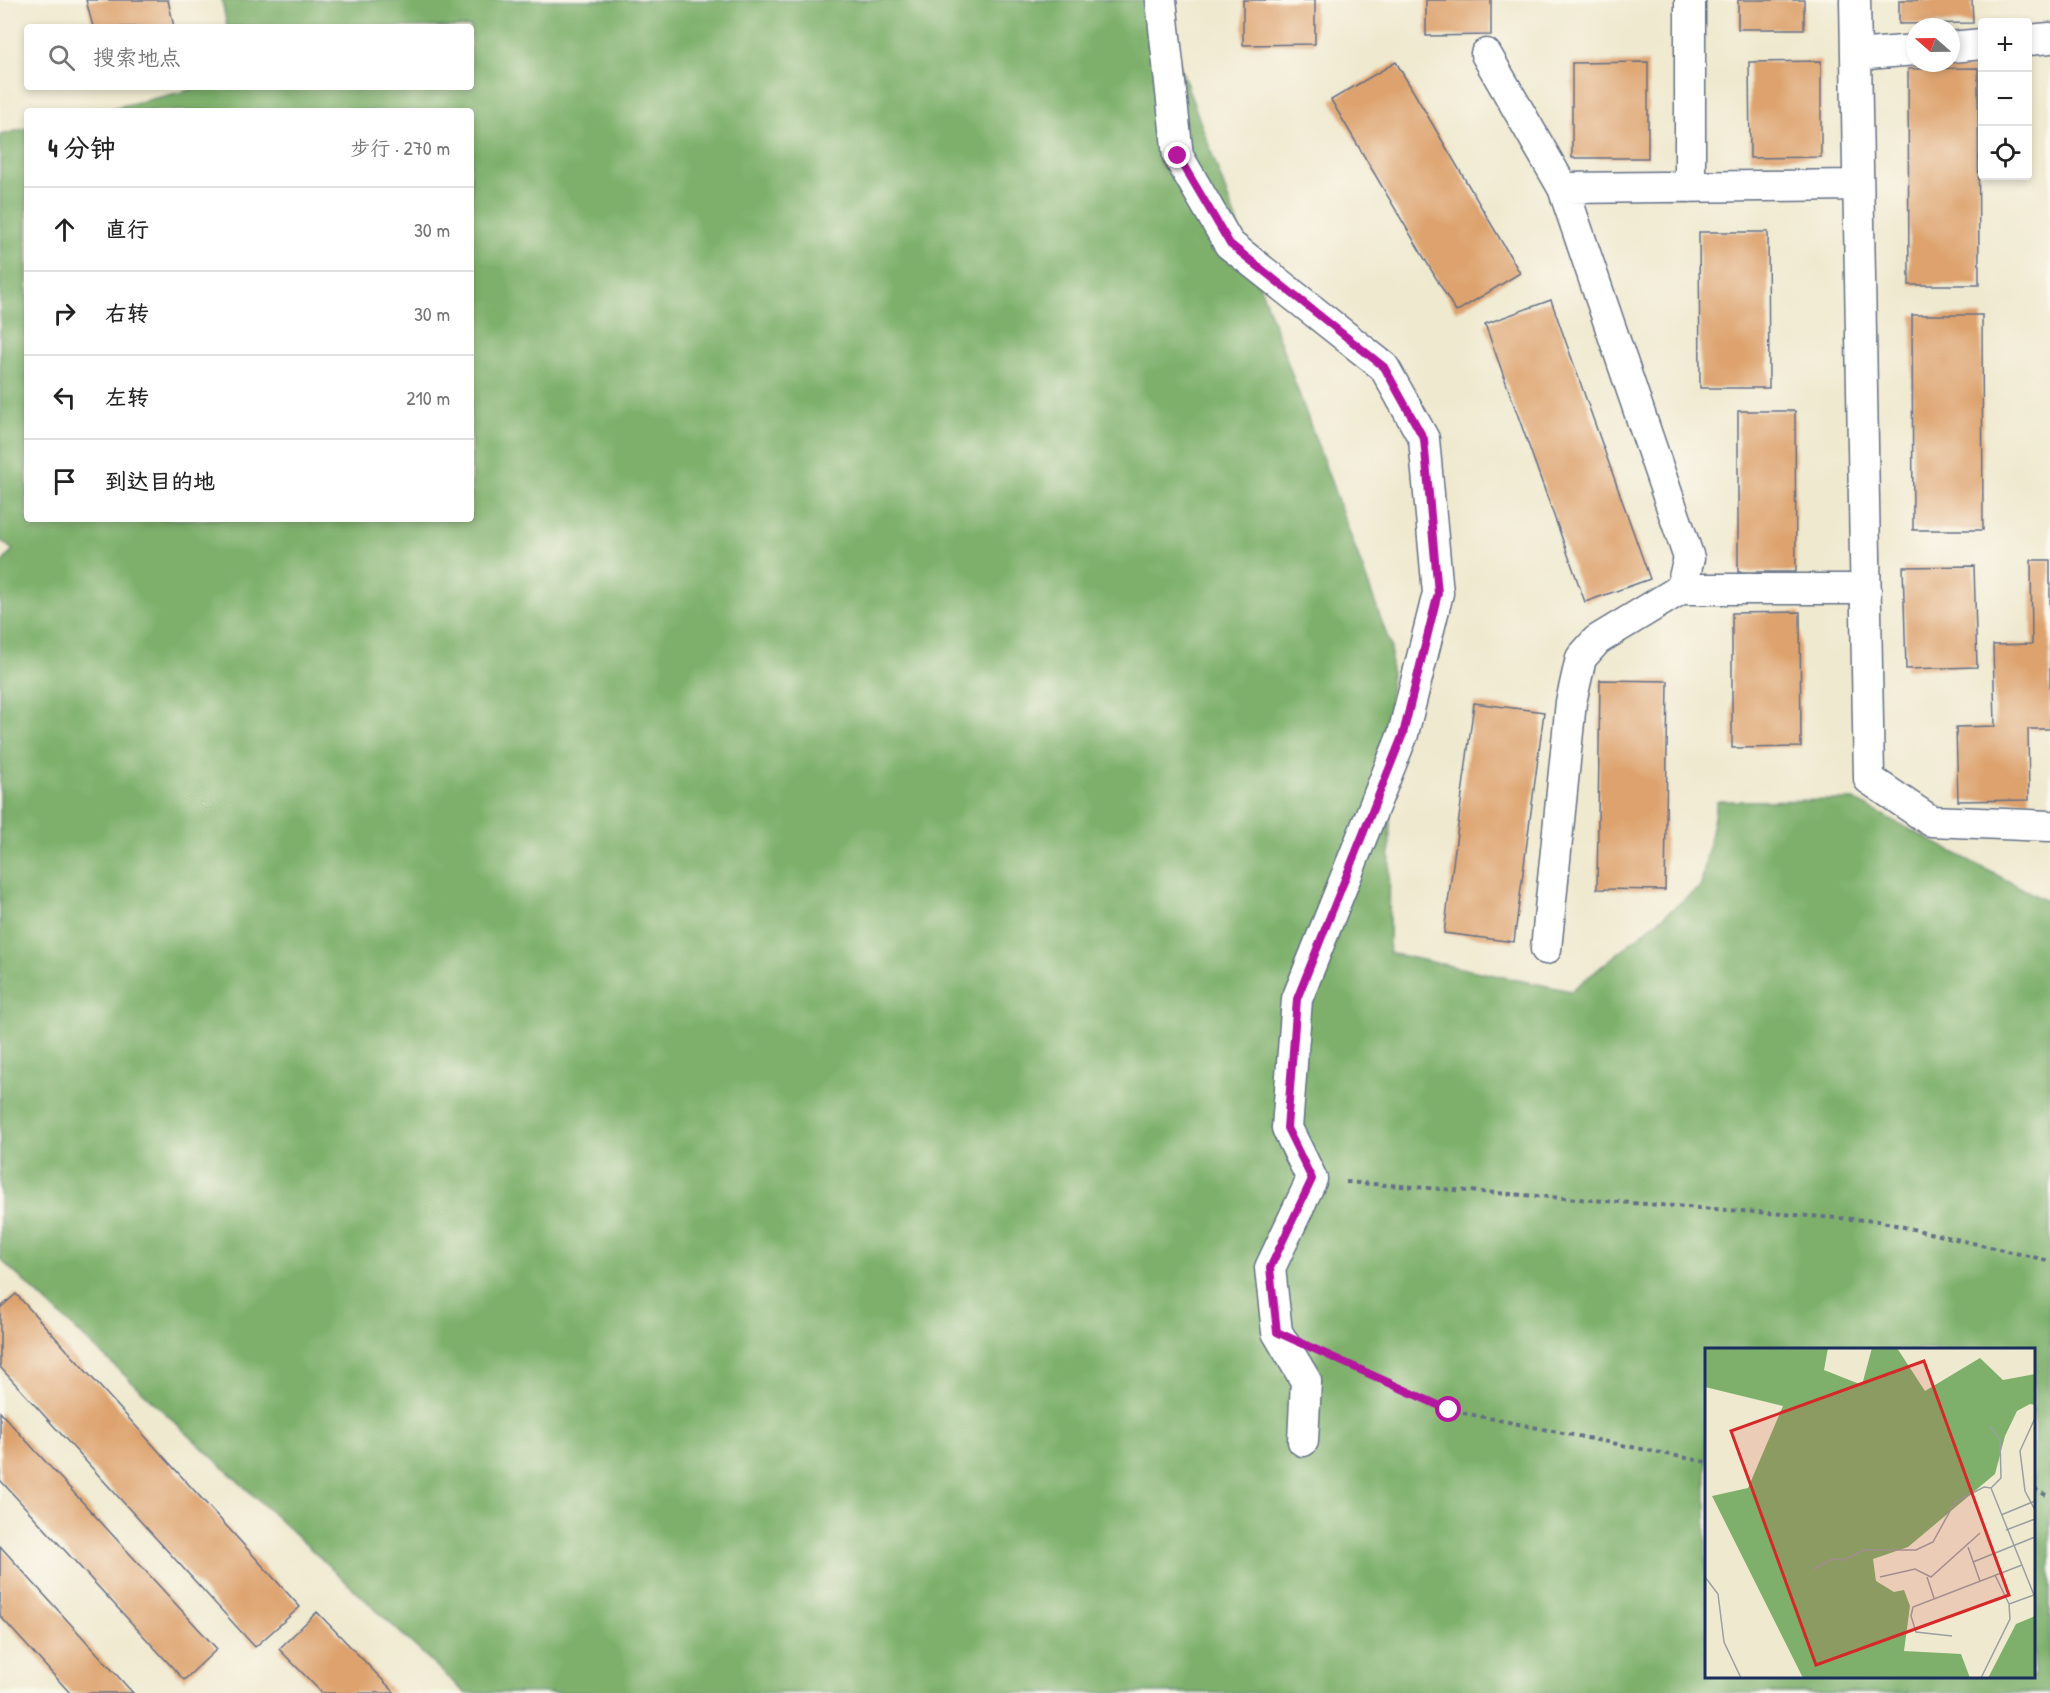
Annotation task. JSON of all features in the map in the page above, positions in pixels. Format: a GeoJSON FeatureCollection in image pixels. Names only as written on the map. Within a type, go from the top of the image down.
{"type":"FeatureCollection","features":[{"type":"Feature","properties":{"kind":"street"},"geometry":{"type":"LineString","coordinates":[[1161,0],[1178,156],[1230,244],[1384,367],[1424,439],[1438,593],[1403,734],[1297,999],[1287,1128],[1312,1179],[1270,1268],[1277,1332],[1306,1381],[1302,1441]]}},
{"type":"Feature","properties":{"kind":"street"},"geometry":{"type":"LineString","coordinates":[[1690,0],[1690,187]]}},
{"type":"Feature","properties":{"kind":"street"},"geometry":{"type":"LineString","coordinates":[[1855,0],[1869,779],[1931,821],[2050,826]]}},
{"type":"Feature","properties":{"kind":"street"},"geometry":{"type":"LineString","coordinates":[[2032,40],[2050,38]]}},
{"type":"Feature","properties":{"kind":"street"},"geometry":{"type":"LineString","coordinates":[[1960,46],[1978,44]]}},
{"type":"Feature","properties":{"kind":"street"},"geometry":{"type":"LineString","coordinates":[[1856,55],[1906,51]]}},
{"type":"Feature","properties":{"kind":"street"},"geometry":{"type":"LineString","coordinates":[[1486,54],[1563,188],[1689,558],[1681,589]]}},
{"type":"Feature","properties":{"kind":"street"},"geometry":{"type":"LineString","coordinates":[[1563,188],[1858,185]]}},
{"type":"Feature","properties":{"kind":"street"},"geometry":{"type":"LineString","coordinates":[[1546,949],[1571,702],[1581,658],[1597,640],[1681,589],[1866,589]]}},
{"type":"Feature","properties":{"kind":"path"},"geometry":{"type":"LineString","coordinates":[[1312,1179],[1878,1221],[2050,1261]]}},
{"type":"Feature","properties":{"kind":"path"},"geometry":{"type":"LineString","coordinates":[[1331,1356],[1449,1410],[1705,1462]]}},
{"type":"Feature","properties":{"kind":"path"},"geometry":{"type":"LineString","coordinates":[[2035,1490],[2050,1497]]}},
{"type":"Feature","properties":{"kind":"green space"},"geometry":{"type":"Polygon","coordinates":[[[222,0],[1156,0],[1391,647],[1389,953],[1571,991],[1701,886],[1717,801],[1854,800],[2050,903],[2050,1693],[465,1693],[0,1259],[0,565],[13,550],[0,540],[0,135],[24,129],[24,522],[474,522],[474,108],[114,108],[189,90],[474,90],[474,24],[226,24],[222,0]]]}},
{"type":"Feature","properties":{"kind":"building"},"geometry":{"type":"Polygon","coordinates":[[[86,0],[168,0],[173,24],[92,24],[86,0]]]}},
{"type":"Feature","properties":{"kind":"building"},"geometry":{"type":"Polygon","coordinates":[[[1243,0],[1315,0],[1315,44],[1243,45],[1243,0]]]}},
{"type":"Feature","properties":{"kind":"building"},"geometry":{"type":"Polygon","coordinates":[[[1426,0],[1491,0],[1491,35],[1426,36],[1426,0]]]}},
{"type":"Feature","properties":{"kind":"building"},"geometry":{"type":"Polygon","coordinates":[[[1738,0],[1804,0],[1804,29],[1738,29],[1738,0]]]}},
{"type":"Feature","properties":{"kind":"building"},"geometry":{"type":"Polygon","coordinates":[[[1899,0],[1972,0],[1973,23],[1960,23],[1960,18],[1906,18],[1906,24],[1899,24],[1899,0]]]}},
{"type":"Feature","properties":{"kind":"building"},"geometry":{"type":"Polygon","coordinates":[[[1821,61],[1821,157],[1750,158],[1749,62],[1821,61]]]}},
{"type":"Feature","properties":{"kind":"building"},"geometry":{"type":"Polygon","coordinates":[[[1396,62],[1520,273],[1456,312],[1331,100],[1396,62]]]}},
{"type":"Feature","properties":{"kind":"building"},"geometry":{"type":"Polygon","coordinates":[[[1648,62],[1648,158],[1572,158],[1572,63],[1648,62]]]}},
{"type":"Feature","properties":{"kind":"building"},"geometry":{"type":"Polygon","coordinates":[[[1960,68],[1978,68],[1979,285],[1909,285],[1908,72],[1960,72],[1960,68]]]}},
{"type":"Feature","properties":{"kind":"building"},"geometry":{"type":"Polygon","coordinates":[[[1699,232],[1768,232],[1769,388],[1700,388],[1699,232]]]}},
{"type":"Feature","properties":{"kind":"building"},"geometry":{"type":"Polygon","coordinates":[[[1551,300],[1650,579],[1585,602],[1485,324],[1551,300]]]}},
{"type":"Feature","properties":{"kind":"building"},"geometry":{"type":"Polygon","coordinates":[[[1912,315],[1982,315],[1983,530],[1913,530],[1912,315]]]}},
{"type":"Feature","properties":{"kind":"building"},"geometry":{"type":"Polygon","coordinates":[[[1738,411],[1795,411],[1796,572],[1738,572],[1738,411]]]}},
{"type":"Feature","properties":{"kind":"building"},"geometry":{"type":"Polygon","coordinates":[[[2031,560],[2050,560],[2050,729],[2028,729],[2029,800],[1958,801],[1956,727],[1995,726],[1993,645],[2032,644],[2031,560]]]}},
{"type":"Feature","properties":{"kind":"building"},"geometry":{"type":"Polygon","coordinates":[[[1974,566],[1977,667],[1906,669],[1903,567],[1974,566]]]}},
{"type":"Feature","properties":{"kind":"building"},"geometry":{"type":"Polygon","coordinates":[[[1800,612],[1801,747],[1732,748],[1732,613],[1800,612]]]}},
{"type":"Feature","properties":{"kind":"building"},"geometry":{"type":"Polygon","coordinates":[[[1600,680],[1668,681],[1665,890],[1597,889],[1600,680]]]}},
{"type":"Feature","properties":{"kind":"building"},"geometry":{"type":"Polygon","coordinates":[[[1474,703],[1544,712],[1514,942],[1444,933],[1474,703]]]}},
{"type":"Feature","properties":{"kind":"building"},"geometry":{"type":"Polygon","coordinates":[[[16,1294],[300,1607],[255,1647],[0,1367],[0,1308],[16,1294]]]}},
{"type":"Feature","properties":{"kind":"building"},"geometry":{"type":"Polygon","coordinates":[[[0,1412],[217,1649],[184,1680],[0,1480],[0,1412]]]}},
{"type":"Feature","properties":{"kind":"building"},"geometry":{"type":"Polygon","coordinates":[[[0,1546],[133,1693],[70,1693],[0,1616],[0,1546]]]}},
{"type":"Feature","properties":{"kind":"building"},"geometry":{"type":"Polygon","coordinates":[[[317,1612],[395,1693],[322,1693],[279,1649],[317,1612]]]}},
{"type":"Feature","properties":{"kind":"route"},"geometry":{"type":"LineString","coordinates":[[1178,156],[1230,244],[1384,367],[1424,439],[1438,593],[1403,734],[1297,999],[1287,1128],[1312,1179],[1270,1268],[1277,1332],[1449,1410]]}}]}
